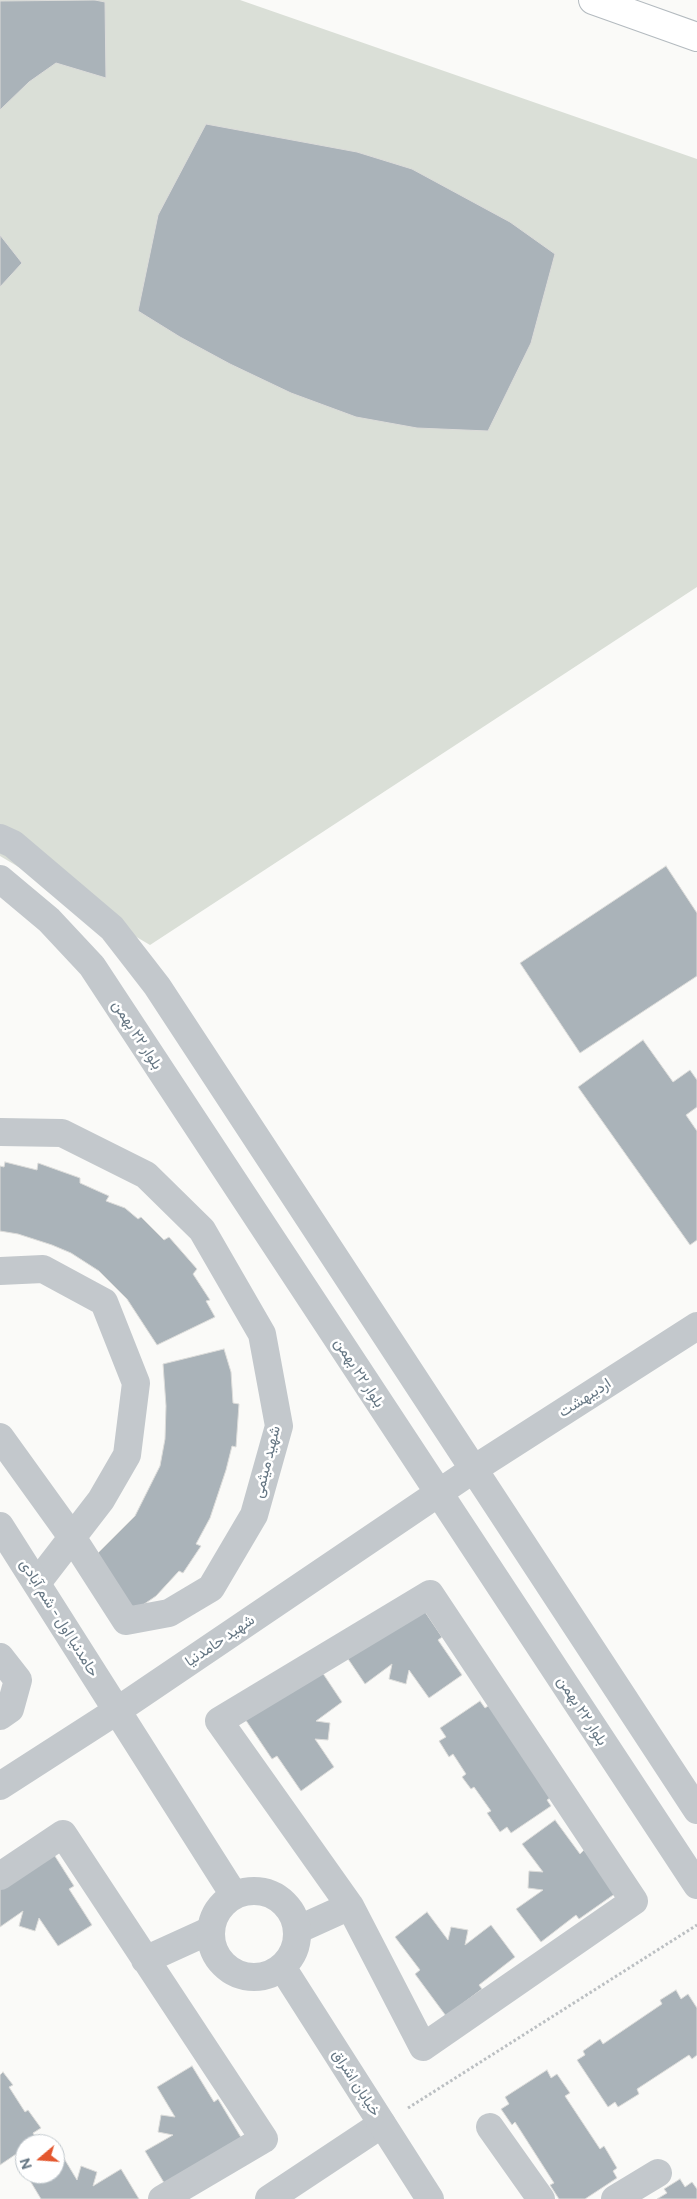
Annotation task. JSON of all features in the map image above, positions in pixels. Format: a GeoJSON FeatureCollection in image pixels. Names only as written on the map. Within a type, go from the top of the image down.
{"type":"FeatureCollection","features":[{"type":"Feature","properties":{"kind":"main road"},"geometry":{"type":"LineString","coordinates":[[593,0],[697,37]]}},
{"type":"Feature","properties":{"kind":"street"},"geometry":{"type":"LineString","coordinates":[[0,838],[13,844],[112,928],[158,986],[697,1810]]}},
{"type":"Feature","properties":{"kind":"street","name":"بلوار ۲۲ بهمن"},"geometry":{"type":"LineString","coordinates":[[0,879],[49,920],[92,966],[697,1885]]}},
{"type":"Feature","properties":{"kind":"street","name":"شهید میثمی"},"geometry":{"type":"LineString","coordinates":[[0,1132],[62,1133],[146,1175],[202,1230],[262,1334],[279,1426],[254,1516],[211,1588],[169,1613],[126,1621],[72,1537],[0,1437]]}},
{"type":"Feature","properties":{"kind":"street"},"geometry":{"type":"LineString","coordinates":[[0,1271],[43,1269],[104,1302],[136,1383],[127,1455],[101,1500],[37,1583]]}},
{"type":"Feature","properties":{"kind":"street","name":"اردیبهشت"},"geometry":{"type":"LineString","coordinates":[[439,1494],[474,1469],[697,1326]]}},
{"type":"Feature","properties":{"kind":"street","name":"شهید حامدنیا"},"geometry":{"type":"LineString","coordinates":[[0,1786],[118,1710],[439,1494]]}},
{"type":"Feature","properties":{"kind":"street","name":"حامدنیا اول - شم آبادی"},"geometry":{"type":"LineString","coordinates":[[0,1526],[118,1710]]}},
{"type":"Feature","properties":{"kind":"street"},"geometry":{"type":"LineString","coordinates":[[430,1594],[634,1901],[423,2046],[350,1906],[219,1722],[430,1594]]}},
{"type":"Feature","properties":{"kind":"street"},"geometry":{"type":"LineString","coordinates":[[0,1657],[18,1680],[10,1709],[0,1716]]}},
{"type":"Feature","properties":{"kind":"street"},"geometry":{"type":"LineString","coordinates":[[118,1710],[234,1895]]}},
{"type":"Feature","properties":{"kind":"street"},"geometry":{"type":"LineString","coordinates":[[0,1876],[63,1834],[264,2139],[162,2199]]}},
{"type":"Feature","properties":{"kind":"street"},"geometry":{"type":"LineString","coordinates":[[247,1891],[261,1892],[274,1896],[286,1904],[293,1916],[297,1930],[296,1944],[291,1957],[282,1967],[269,1975],[255,1977],[241,1975],[228,1969],[218,1958],[212,1944],[211,1930],[215,1916],[222,1904],[234,1895],[247,1891]]}},
{"type":"Feature","properties":{"kind":"street"},"geometry":{"type":"LineString","coordinates":[[297,1930],[350,1906]]}},
{"type":"Feature","properties":{"kind":"street"},"geometry":{"type":"LineString","coordinates":[[145,1960],[211,1930]]}},
{"type":"Feature","properties":{"kind":"street","name":"خیابان اشراق"},"geometry":{"type":"LineString","coordinates":[[282,1967],[430,2199]]}},
{"type":"Feature","properties":{"kind":"street"},"geometry":{"type":"LineString","coordinates":[[269,2199],[382,2124]]}},
{"type":"Feature","properties":{"kind":"street"},"geometry":{"type":"LineString","coordinates":[[490,2127],[541,2199]]}},
{"type":"Feature","properties":{"kind":"street"},"geometry":{"type":"LineString","coordinates":[[615,2199],[658,2173]]}},
{"type":"Feature","properties":{"kind":"path"},"geometry":{"type":"LineString","coordinates":[[382,2124],[697,1925]]}},
{"type":"Feature","properties":{"kind":"shaded area"},"geometry":{"type":"Polygon","coordinates":[[[0,0],[240,0],[697,159],[697,587],[150,945],[0,856],[0,0]]]}},
{"type":"Feature","properties":{"kind":"building"},"geometry":{"type":"Polygon","coordinates":[[[95,0],[105,2],[106,78],[56,63],[29,82],[0,110],[0,1],[95,0]]]}},
{"type":"Feature","properties":{"kind":"building"},"geometry":{"type":"Polygon","coordinates":[[[206,124],[357,152],[412,169],[510,222],[555,254],[531,343],[488,431],[417,428],[356,417],[291,393],[230,364],[180,337],[138,311],[158,215],[206,124]]]}},
{"type":"Feature","properties":{"kind":"building"},"geometry":{"type":"Polygon","coordinates":[[[0,235],[22,263],[0,287],[0,235]]]}},
{"type":"Feature","properties":{"kind":"building"},"geometry":{"type":"Polygon","coordinates":[[[666,866],[697,913],[697,976],[580,1053],[520,963],[666,866]]]}},
{"type":"Feature","properties":{"kind":"building"},"geometry":{"type":"Polygon","coordinates":[[[643,1040],[673,1082],[690,1070],[697,1080],[697,1107],[686,1115],[697,1131],[697,1240],[690,1245],[578,1087],[643,1040]]]}},
{"type":"Feature","properties":{"kind":"building"},"geometry":{"type":"Polygon","coordinates":[[[5,1162],[37,1170],[38,1163],[80,1178],[80,1183],[109,1196],[106,1201],[125,1208],[138,1219],[141,1217],[164,1240],[169,1237],[197,1269],[193,1274],[210,1300],[206,1301],[215,1317],[157,1345],[127,1299],[99,1271],[71,1253],[52,1245],[18,1234],[0,1231],[0,1166],[4,1167],[5,1162]]]}},
{"type":"Feature","properties":{"kind":"building"},"geometry":{"type":"Polygon","coordinates":[[[224,1349],[231,1372],[233,1403],[239,1404],[236,1447],[232,1446],[210,1518],[196,1544],[201,1546],[183,1573],[179,1571],[156,1596],[134,1611],[94,1557],[135,1516],[160,1466],[165,1439],[166,1406],[163,1364],[224,1349]]]}},
{"type":"Feature","properties":{"kind":"building"},"geometry":{"type":"Polygon","coordinates":[[[413,1594],[442,1637],[438,1640],[462,1675],[429,1698],[409,1670],[406,1684],[389,1679],[392,1664],[365,1684],[342,1650],[413,1594]]]}},
{"type":"Feature","properties":{"kind":"building"},"geometry":{"type":"Polygon","coordinates":[[[320,1669],[342,1702],[316,1721],[330,1723],[328,1740],[315,1739],[334,1767],[301,1791],[277,1756],[272,1759],[243,1716],[320,1669]]]}},
{"type":"Feature","properties":{"kind":"building"},"geometry":{"type":"Polygon","coordinates":[[[480,1701],[485,1708],[494,1702],[556,1794],[547,1800],[551,1806],[511,1833],[507,1827],[500,1832],[487,1813],[491,1811],[474,1787],[471,1789],[462,1777],[466,1774],[453,1754],[449,1757],[439,1741],[446,1737],[440,1728],[480,1701]]]}},
{"type":"Feature","properties":{"kind":"building"},"geometry":{"type":"Polygon","coordinates":[[[555,1820],[580,1854],[584,1850],[616,1893],[579,1919],[576,1915],[541,1942],[516,1909],[543,1890],[528,1888],[529,1871],[543,1872],[522,1844],[555,1820]]]}},
{"type":"Feature","properties":{"kind":"building"},"geometry":{"type":"Polygon","coordinates":[[[46,1842],[74,1886],[69,1889],[92,1925],[58,1946],[39,1918],[35,1931],[19,1926],[23,1911],[0,1927],[0,1878],[46,1842]]]}},
{"type":"Feature","properties":{"kind":"building"},"geometry":{"type":"Polygon","coordinates":[[[427,1912],[448,1940],[451,1927],[468,1930],[465,1945],[491,1925],[515,1957],[479,1985],[482,1989],[446,2016],[415,1974],[420,1970],[395,1937],[427,1912]]]}},
{"type":"Feature","properties":{"kind":"building"},"geometry":{"type":"Polygon","coordinates":[[[676,1990],[681,1999],[688,1994],[697,2008],[697,2055],[692,2059],[689,2055],[637,2089],[639,2094],[618,2107],[615,2102],[608,2107],[577,2060],[585,2055],[583,2051],[600,2039],[603,2044],[662,2004],[660,2000],[676,1990]]]}},
{"type":"Feature","properties":{"kind":"building"},"geometry":{"type":"Polygon","coordinates":[[[192,2066],[214,2102],[218,2099],[245,2144],[166,2186],[145,2151],[173,2135],[158,2132],[161,2115],[175,2117],[157,2087],[192,2066]]]}},
{"type":"Feature","properties":{"kind":"building"},"geometry":{"type":"Polygon","coordinates":[[[547,2070],[551,2078],[557,2074],[570,2093],[565,2096],[600,2149],[604,2146],[617,2168],[613,2171],[617,2178],[585,2199],[559,2199],[550,2185],[554,2183],[515,2122],[512,2125],[501,2109],[509,2104],[505,2097],[547,2070]]]}},
{"type":"Feature","properties":{"kind":"building"},"geometry":{"type":"Polygon","coordinates":[[[3,2072],[13,2085],[9,2087],[25,2112],[28,2110],[41,2128],[34,2134],[15,2134],[15,2155],[0,2165],[0,2075],[3,2072]]]}},
{"type":"Feature","properties":{"kind":"building"},"geometry":{"type":"Polygon","coordinates":[[[65,2160],[77,2180],[81,2166],[97,2172],[93,2186],[121,2169],[139,2199],[41,2199],[32,2184],[65,2184],[65,2160]]]}},
{"type":"Feature","properties":{"kind":"building"},"geometry":{"type":"Polygon","coordinates":[[[680,2179],[685,2187],[692,2182],[697,2189],[697,2199],[657,2199],[667,2193],[664,2189],[680,2179]]]}}]}
